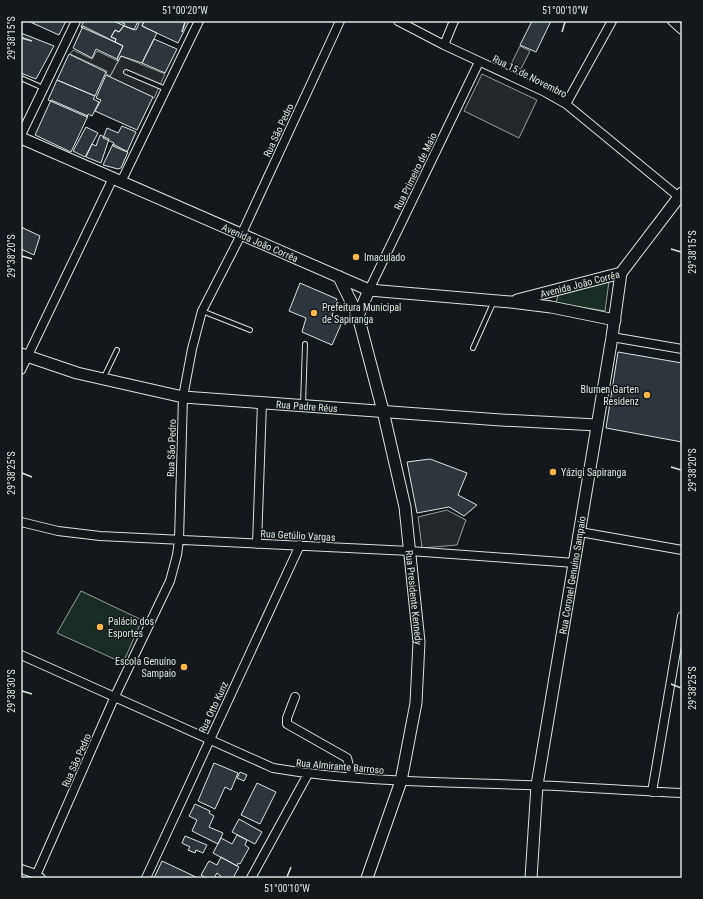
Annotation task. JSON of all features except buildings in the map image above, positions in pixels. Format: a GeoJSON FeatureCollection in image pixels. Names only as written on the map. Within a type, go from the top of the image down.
{"type":"FeatureCollection","features":[{"type":"Feature","properties":{"kind":"main road","name":"Avenida João Corrêa"},"geometry":{"type":"LineString","coordinates":[[21,138],[242,233],[369,290],[511,302],[551,307],[615,320]]}},
{"type":"Feature","properties":{"kind":"main road","name":"Avenida João Corrêa"},"geometry":{"type":"LineString","coordinates":[[511,302],[621,274],[680,195]]}},
{"type":"Feature","properties":{"kind":"main road","name":"Rua Coronel Genuíno Sampaio"},"geometry":{"type":"LineString","coordinates":[[531,878],[537,785],[615,320],[621,274]]}},
{"type":"Feature","properties":{"kind":"main road","name":"Rua Presidente Kennedy"},"geometry":{"type":"LineString","coordinates":[[339,277],[358,316],[383,411],[405,507],[419,642],[416,703],[401,781],[367,878]]}},
{"type":"Feature","properties":{"kind":"main road"},"geometry":{"type":"LineString","coordinates":[[358,316],[369,290]]}},
{"type":"Feature","properties":{"kind":"main road"},"geometry":{"type":"LineString","coordinates":[[551,292],[548,303],[551,307]]}},
{"type":"Feature","properties":{"kind":"main road","name":"Rua Padre Réus"},"geometry":{"type":"LineString","coordinates":[[24,355],[77,373],[183,397],[597,425]]}},
{"type":"Feature","properties":{"kind":"street"},"geometry":{"type":"LineString","coordinates":[[21,135],[76,21]]}},
{"type":"Feature","properties":{"kind":"street"},"geometry":{"type":"LineString","coordinates":[[21,370],[24,355],[166,89],[198,21]]}},
{"type":"Feature","properties":{"kind":"street","name":"Rua São Pedro"},"geometry":{"type":"LineString","coordinates":[[38,877],[115,696],[170,581],[177,555],[183,397],[192,349],[202,311],[242,233],[340,21]]}},
{"type":"Feature","properties":{"kind":"street","name":"Rua 15 de Novembro"},"geometry":{"type":"LineString","coordinates":[[398,21],[479,62],[543,91],[566,104],[680,195]]}},
{"type":"Feature","properties":{"kind":"street"},"geometry":{"type":"LineString","coordinates":[[444,45],[454,21]]}},
{"type":"Feature","properties":{"kind":"street"},"geometry":{"type":"LineString","coordinates":[[566,104],[612,21]]}},
{"type":"Feature","properties":{"kind":"street"},"geometry":{"type":"LineString","coordinates":[[672,21],[682,30]]}},
{"type":"Feature","properties":{"kind":"street","name":"Rua Primeiro de Maio"},"geometry":{"type":"LineString","coordinates":[[369,290],[479,62]]}},
{"type":"Feature","properties":{"kind":"street"},"geometry":{"type":"LineString","coordinates":[[612,337],[682,349]]}},
{"type":"Feature","properties":{"kind":"street"},"geometry":{"type":"LineString","coordinates":[[257,544],[262,403]]}},
{"type":"Feature","properties":{"kind":"street","name":"Rua Getúlio Vargas"},"geometry":{"type":"LineString","coordinates":[[21,522],[58,531],[100,536],[410,551],[575,563]]}},
{"type":"Feature","properties":{"kind":"street"},"geometry":{"type":"LineString","coordinates":[[580,532],[682,550]]}},
{"type":"Feature","properties":{"kind":"street","name":"Rua Otto Kunz"},"geometry":{"type":"LineString","coordinates":[[146,878],[300,545]]}},
{"type":"Feature","properties":{"kind":"street"},"geometry":{"type":"LineString","coordinates":[[652,792],[682,616]]}},
{"type":"Feature","properties":{"kind":"street","name":"Rua Almirante Barroso"},"geometry":{"type":"LineString","coordinates":[[21,656],[115,696],[273,768],[308,774],[401,781],[537,785],[682,793]]}},
{"type":"Feature","properties":{"kind":"street"},"geometry":{"type":"LineString","coordinates":[[294,697],[287,718],[287,724],[347,758],[352,777]]}},
{"type":"Feature","properties":{"kind":"street"},"geometry":{"type":"LineString","coordinates":[[250,878],[308,774]]}},
{"type":"Feature","properties":{"kind":"street"},"geometry":{"type":"LineString","coordinates":[[21,869],[38,877]]}},
{"type":"Feature","properties":{"kind":"lane"},"geometry":{"type":"LineString","coordinates":[[126,72],[166,89]]}},
{"type":"Feature","properties":{"kind":"lane"},"geometry":{"type":"LineString","coordinates":[[21,78],[44,88]]}},
{"type":"Feature","properties":{"kind":"lane"},"geometry":{"type":"LineString","coordinates":[[474,348],[494,301]]}},
{"type":"Feature","properties":{"kind":"lane"},"geometry":{"type":"LineString","coordinates":[[202,311],[250,330]]}},
{"type":"Feature","properties":{"kind":"lane"},"geometry":{"type":"LineString","coordinates":[[303,406],[305,344]]}},
{"type":"Feature","properties":{"kind":"lane"},"geometry":{"type":"LineString","coordinates":[[103,379],[117,350]]}},
{"type":"Feature","properties":{"kind":"green space"},"geometry":{"type":"Polygon","coordinates":[[[609,281],[605,311],[556,303],[558,295],[609,281]]]}},
{"type":"Feature","properties":{"kind":"green space","name":"Palácio dos Esportes"},"geometry":{"type":"Polygon","coordinates":[[[81,591],[142,620],[123,663],[57,633],[81,591]]]}},
{"type":"Feature","properties":{"kind":"shaded area"},"geometry":{"type":"Polygon","coordinates":[[[520,46],[530,51],[521,69],[511,64],[520,46]]]}},
{"type":"Feature","properties":{"kind":"shaded area"},"geometry":{"type":"Polygon","coordinates":[[[73,50],[92,59],[97,51],[118,61],[110,76],[106,74],[107,71],[70,54],[73,50]]]}},
{"type":"Feature","properties":{"kind":"shaded area"},"geometry":{"type":"Polygon","coordinates":[[[121,56],[165,74],[154,98],[110,77],[121,56]]]}},
{"type":"Feature","properties":{"kind":"shaded area"},"geometry":{"type":"Polygon","coordinates":[[[482,74],[537,100],[519,138],[464,111],[482,74]]]}},
{"type":"Feature","properties":{"kind":"shaded area"},"geometry":{"type":"Polygon","coordinates":[[[447,510],[466,520],[457,545],[422,548],[418,517],[447,510]]]}},
{"type":"Feature","properties":{"kind":"place","name":"Imaculado"},"geometry":{"type":"Point","coordinates":[356,257]}},
{"type":"Feature","properties":{"kind":"place","name":"Prefeitura Municipal de Sapiranga"},"geometry":{"type":"Point","coordinates":[314,313]}},
{"type":"Feature","properties":{"kind":"place","name":"Blumen Garten Residenz"},"geometry":{"type":"Point","coordinates":[647,395]}},
{"type":"Feature","properties":{"kind":"place","name":"Yázigi Sapiranga"},"geometry":{"type":"Point","coordinates":[553,472]}},
{"type":"Feature","properties":{"kind":"place","name":"Palácio dos Esportes"},"geometry":{"type":"Point","coordinates":[100,627]}},
{"type":"Feature","properties":{"kind":"place","name":"Escola Genuíno Sampaio"},"geometry":{"type":"Point","coordinates":[184,667]}}]}
